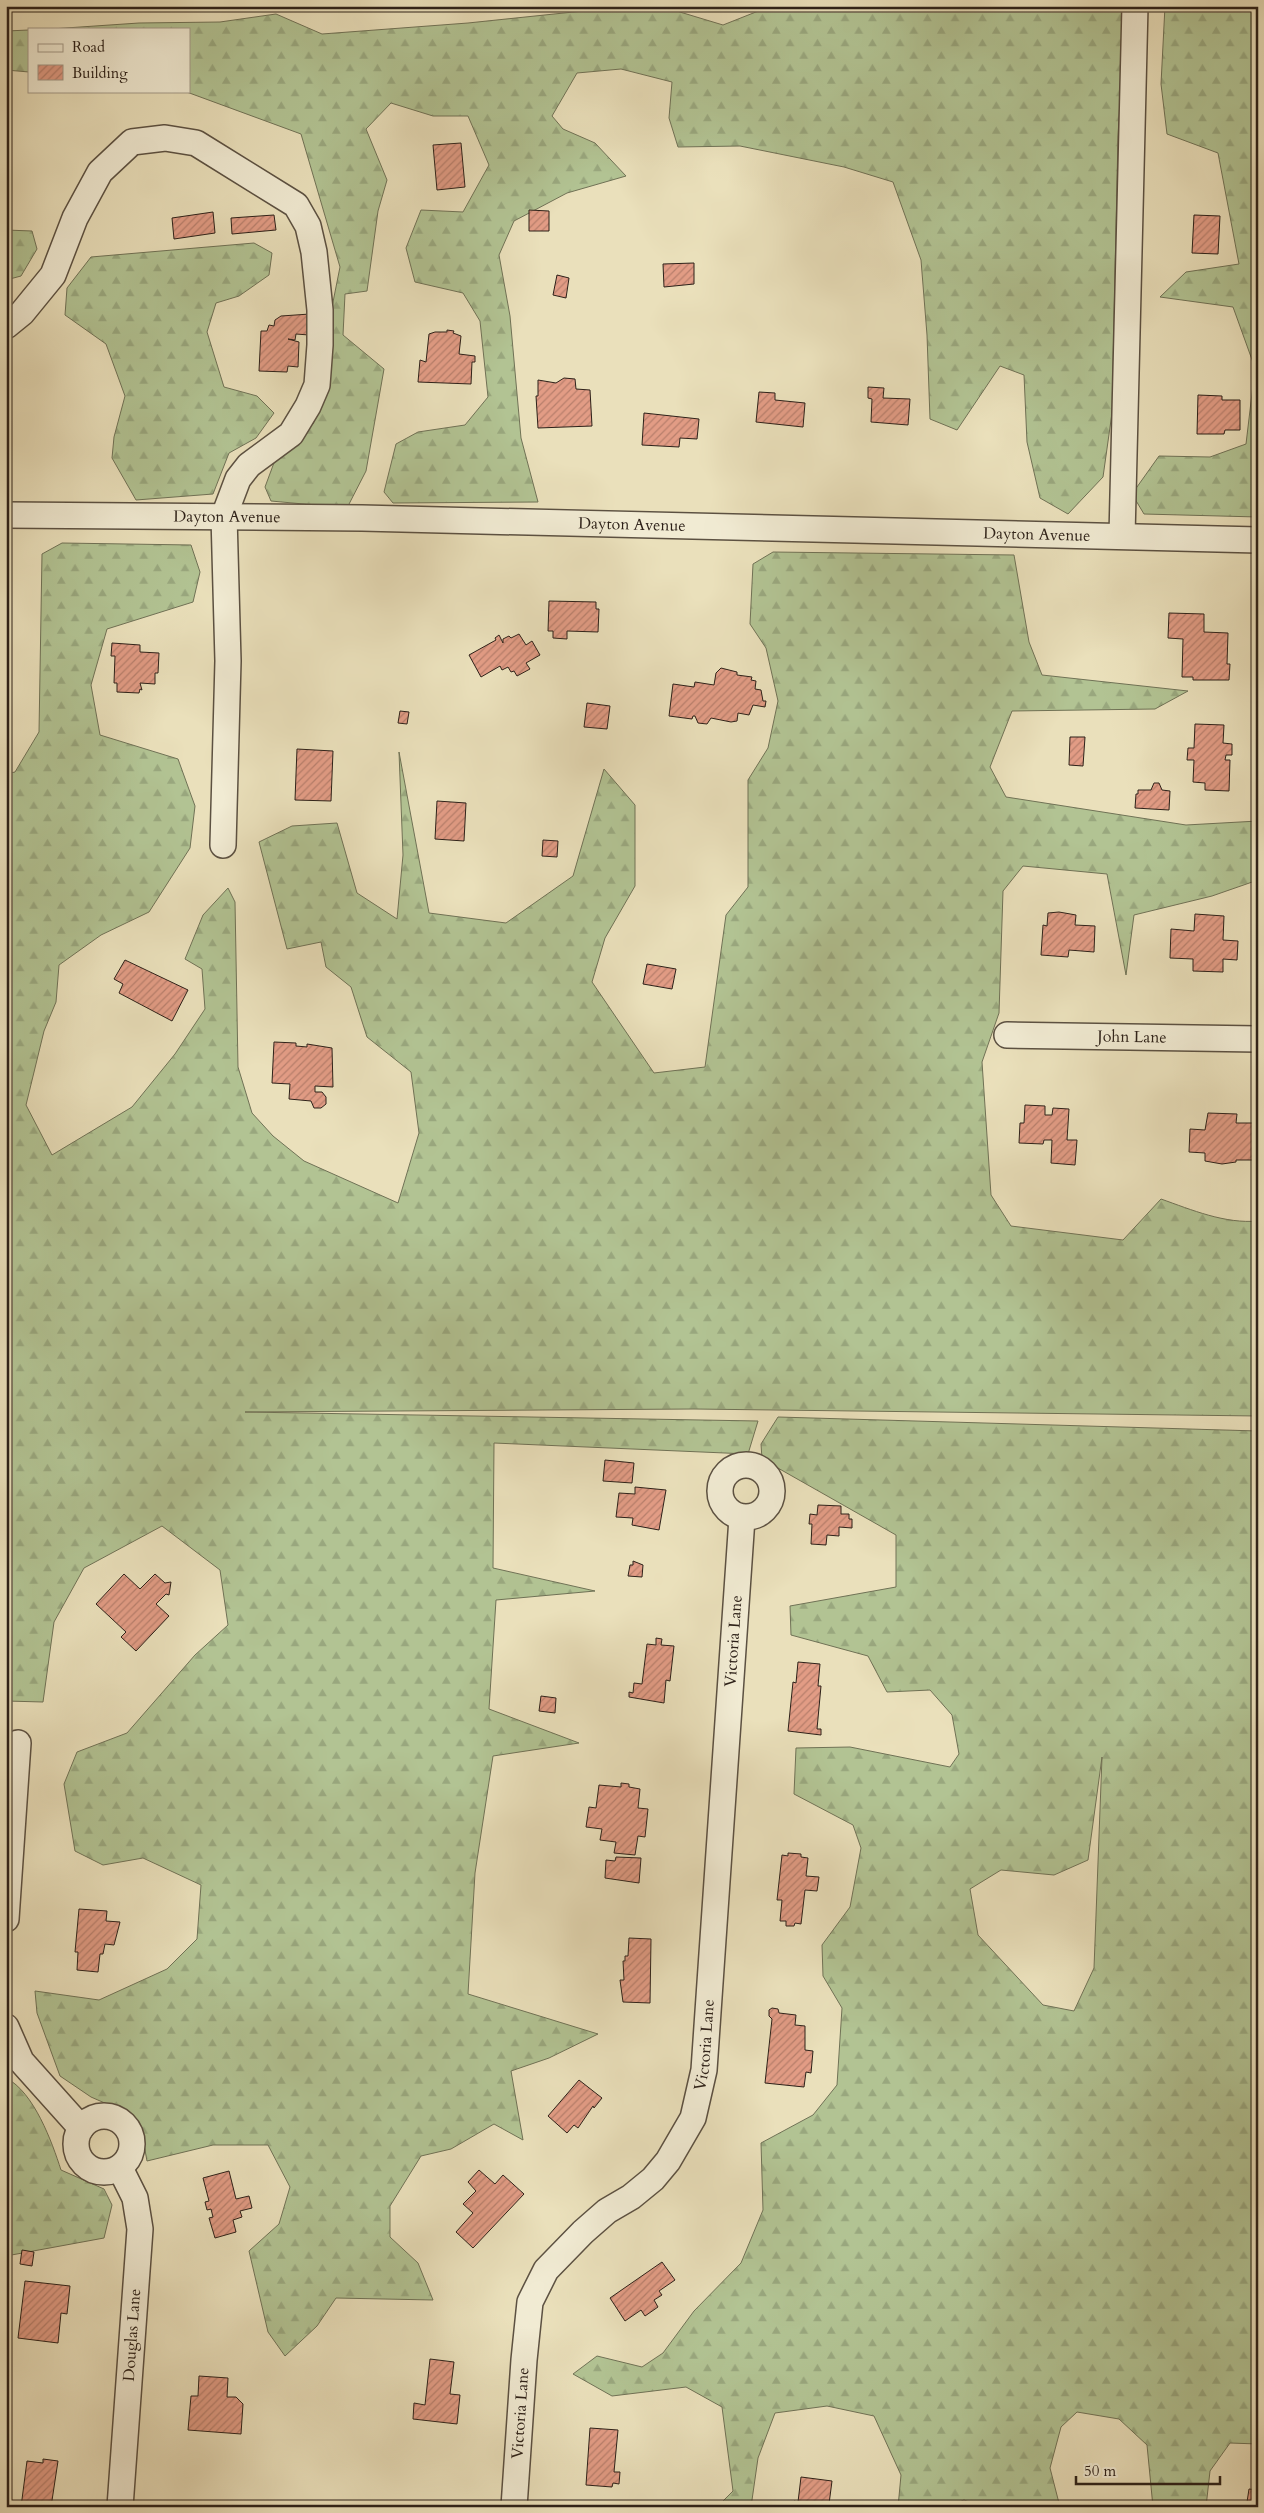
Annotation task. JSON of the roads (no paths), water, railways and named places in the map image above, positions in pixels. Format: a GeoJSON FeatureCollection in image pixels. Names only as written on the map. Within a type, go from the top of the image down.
{"type":"FeatureCollection","features":[{"type":"Feature","properties":{"kind":"street"},"geometry":{"type":"LineString","coordinates":[[1122,536],[1135,6]]}},
{"type":"Feature","properties":{"kind":"street"},"geometry":{"type":"LineString","coordinates":[[6,326],[22,313],[53,275],[75,218],[100,172],[132,142],[165,138],[196,143],[296,205],[308,226],[314,252],[320,310],[317,385],[308,406],[291,434],[249,465],[238,479],[224,516],[228,661],[223,845]]}},
{"type":"Feature","properties":{"kind":"street","name":"Dayton Avenue"},"geometry":{"type":"LineString","coordinates":[[6,515],[224,516],[1258,540]]}},
{"type":"Feature","properties":{"kind":"street","name":"John Lane"},"geometry":{"type":"LineString","coordinates":[[1007,1035],[1258,1039]]}},
{"type":"Feature","properties":{"kind":"street","name":"Victoria Lane"},"geometry":{"type":"LineString","coordinates":[[514,2507],[530,2302],[546,2270],[582,2232],[607,2211],[631,2197],[652,2179],[668,2161],[693,2118],[704,2070],[742,1518]]}},
{"type":"Feature","properties":{"kind":"street"},"geometry":{"type":"LineString","coordinates":[[6,1919],[18,1743]]}},
{"type":"Feature","properties":{"kind":"street"},"geometry":{"type":"LineString","coordinates":[[6,2027],[21,2060],[81,2128]]}},
{"type":"Feature","properties":{"kind":"street"},"geometry":{"type":"LineString","coordinates":[[100,2116],[109,2116],[126,2126],[133,2143],[127,2161],[120,2168],[103,2173],[86,2166],[77,2151],[76,2142],[81,2128],[90,2120],[100,2116]]}},
{"type":"Feature","properties":{"kind":"street","name":"Douglas Lane"},"geometry":{"type":"LineString","coordinates":[[120,2168],[135,2198],[140,2229],[120,2507]]}}]}
